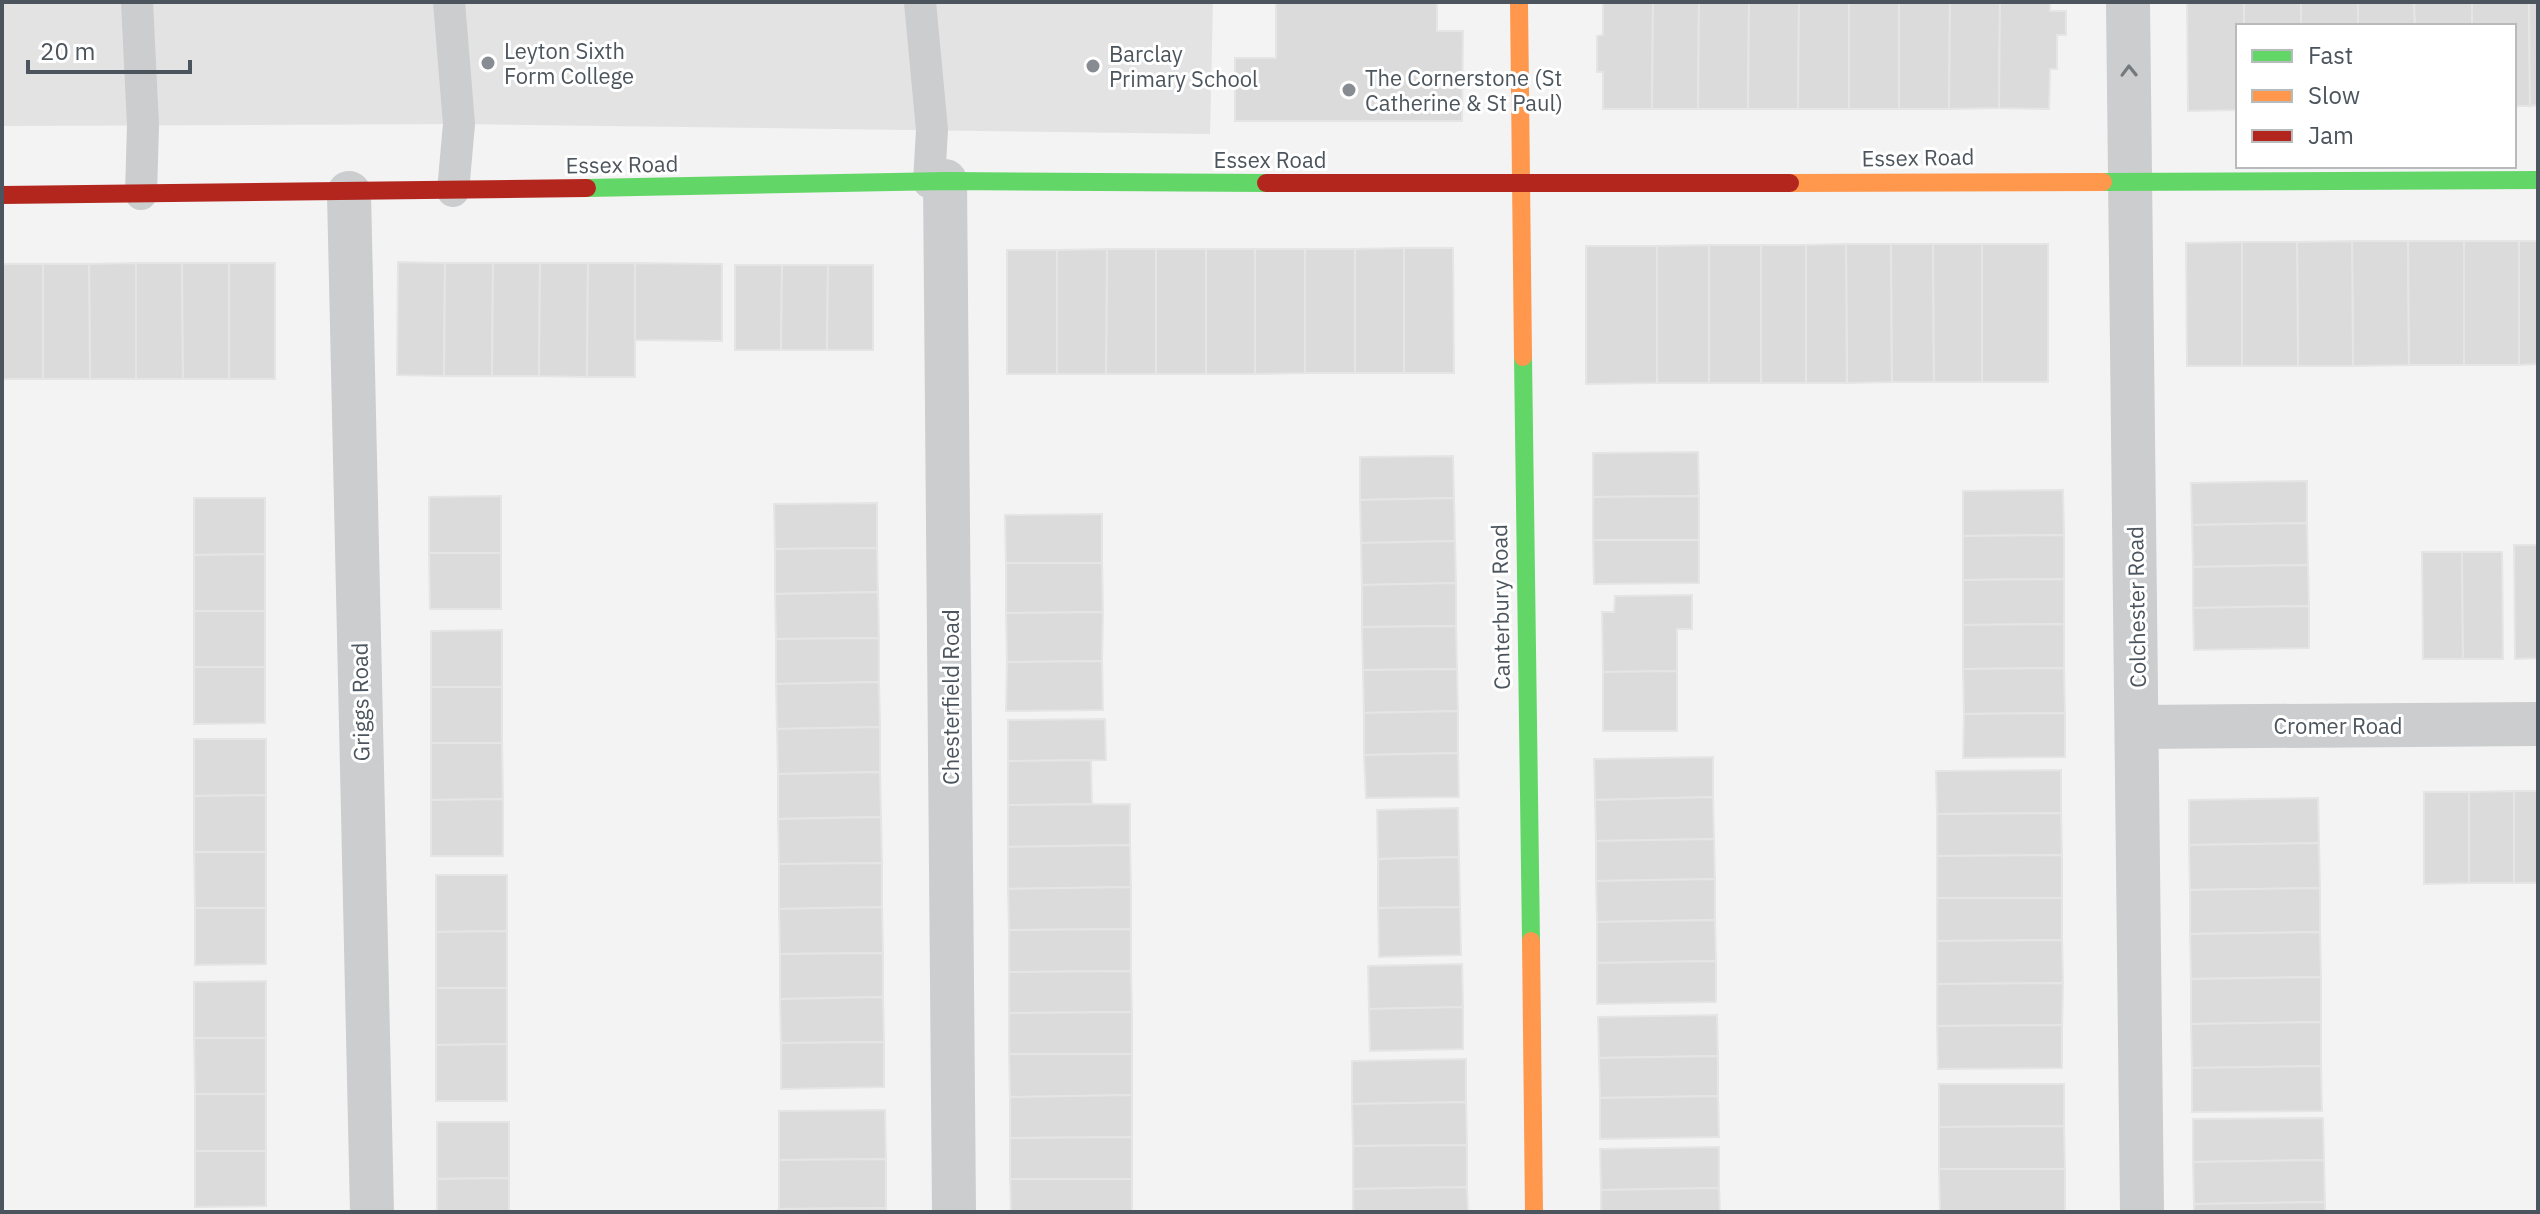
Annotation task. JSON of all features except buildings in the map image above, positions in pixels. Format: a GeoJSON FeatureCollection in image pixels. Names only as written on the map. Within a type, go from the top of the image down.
{"type":"FeatureCollection","features":[{"type":"Feature","properties":{"kind":"street","name":"Canterbury Road"},"geometry":{"type":"LineString","coordinates":[[1519,2],[1534,1212]]}},
{"type":"Feature","properties":{"kind":"street","name":"Colchester Road"},"geometry":{"type":"LineString","coordinates":[[2128,2],[2142,1212]]}},
{"type":"Feature","properties":{"kind":"street","name":"Essex Road"},"geometry":{"type":"LineString","coordinates":[[2,195],[349,193],[937,182],[1519,184],[2131,179],[2538,180]]}},
{"type":"Feature","properties":{"kind":"street","name":"Chesterfield Road"},"geometry":{"type":"LineString","coordinates":[[937,182],[954,1212]]}},
{"type":"Feature","properties":{"kind":"street","name":"Griggs Road"},"geometry":{"type":"LineString","coordinates":[[349,193],[372,1212]]}},
{"type":"Feature","properties":{"kind":"street","name":"Cromer Road"},"geometry":{"type":"LineString","coordinates":[[2137,727],[2538,724]]}},
{"type":"Feature","properties":{"kind":"lane"},"geometry":{"type":"LineString","coordinates":[[137,2],[143,125],[141,194]]}},
{"type":"Feature","properties":{"kind":"lane"},"geometry":{"type":"LineString","coordinates":[[449,2],[459,124],[453,191]]}},
{"type":"Feature","properties":{"kind":"lane"},"geometry":{"type":"LineString","coordinates":[[920,2],[937,182]]}},
{"type":"Feature","properties":{"kind":"shaded area","name":"Leyton Sixth Form College"},"geometry":{"type":"Polygon","coordinates":[[[2,2],[1213,2],[1210,134],[459,124],[2,126],[2,2]]]}},
{"type":"Feature","properties":{"kind":"traffic: fast"},"geometry":{"type":"LineString","coordinates":[[2103,182],[2538,180]]}},
{"type":"Feature","properties":{"kind":"traffic: fast"},"geometry":{"type":"LineString","coordinates":[[587,188],[945,181],[1266,183]]}},
{"type":"Feature","properties":{"kind":"traffic: fast"},"geometry":{"type":"LineString","coordinates":[[1523,357],[1531,941]]}},
{"type":"Feature","properties":{"kind":"traffic: slow"},"geometry":{"type":"LineString","coordinates":[[1519,2],[1523,357]]}},
{"type":"Feature","properties":{"kind":"traffic: slow"},"geometry":{"type":"LineString","coordinates":[[1790,183],[2103,182]]}},
{"type":"Feature","properties":{"kind":"traffic: slow"},"geometry":{"type":"LineString","coordinates":[[1531,941],[1534,1212]]}},
{"type":"Feature","properties":{"kind":"traffic: jam"},"geometry":{"type":"LineString","coordinates":[[1266,183],[1790,183]]}},
{"type":"Feature","properties":{"kind":"traffic: jam"},"geometry":{"type":"LineString","coordinates":[[2,195],[587,188]]}},
{"type":"Feature","properties":{"kind":"place","name":"Leyton Sixth Form College"},"geometry":{"type":"Point","coordinates":[488,63]}},
{"type":"Feature","properties":{"kind":"place","name":"Barclay Primary School"},"geometry":{"type":"Point","coordinates":[1093,66]}},
{"type":"Feature","properties":{"kind":"place","name":"The Cornerstone (St Catherine & St Paul)"},"geometry":{"type":"Point","coordinates":[1349,90]}}]}
